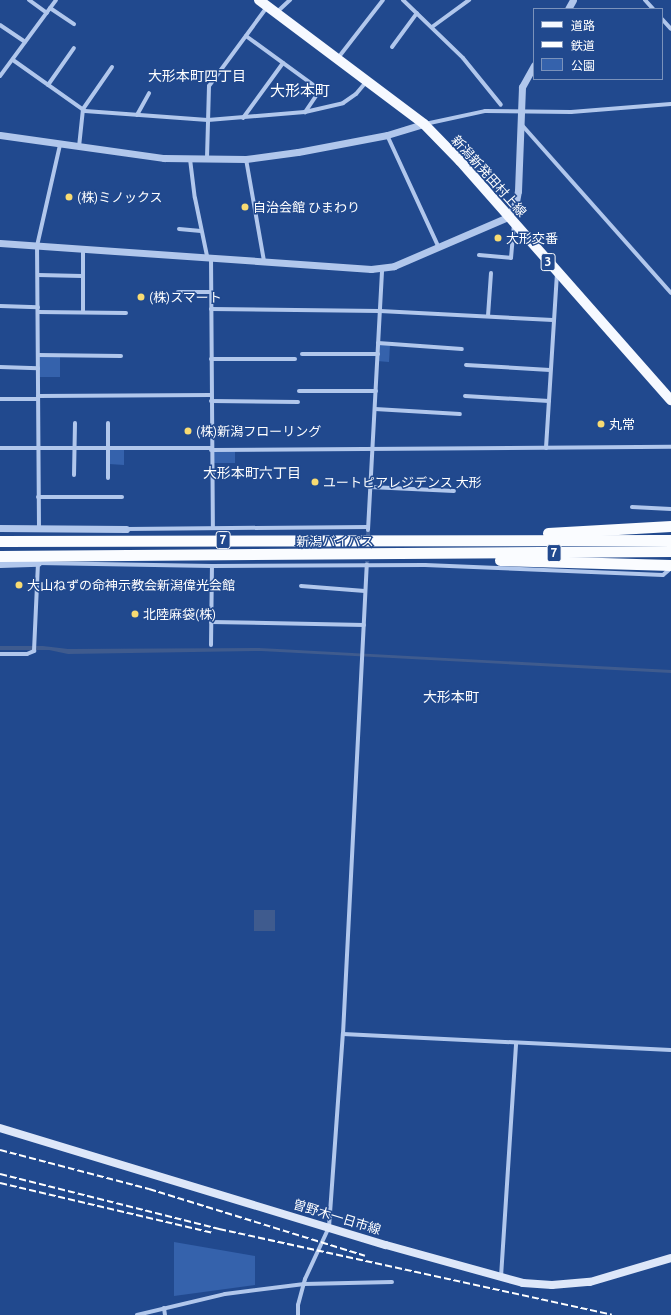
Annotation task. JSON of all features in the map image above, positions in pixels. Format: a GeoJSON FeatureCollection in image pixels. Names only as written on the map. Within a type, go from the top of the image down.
{"type":"FeatureCollection","features":[{"type":"Feature","properties":{"kind":"highway"},"geometry":{"type":"LineString","coordinates":[[446,540],[671,526]]}},
{"type":"Feature","properties":{"kind":"highway","name":"新潟バイパス"},"geometry":{"type":"LineString","coordinates":[[0,541],[671,540]]}},
{"type":"Feature","properties":{"kind":"highway","name":"新潟バイパス"},"geometry":{"type":"LineString","coordinates":[[0,556],[438,554],[671,551]]}},
{"type":"Feature","properties":{"kind":"highway"},"geometry":{"type":"LineString","coordinates":[[438,554],[521,562],[671,566]]}},
{"type":"Feature","properties":{"kind":"main road","name":"新潟新発田村上線"},"geometry":{"type":"LineString","coordinates":[[258,0],[338,58],[424,124],[460,161],[671,400]]}},
{"type":"Feature","properties":{"kind":"main road","name":"曽野木一日市線"},"geometry":{"type":"LineString","coordinates":[[0,1128],[501,1277],[552,1285],[578,1284],[619,1275],[671,1258]]}},
{"type":"Feature","properties":{"kind":"street"},"geometry":{"type":"LineString","coordinates":[[30,0],[47,13]]}},
{"type":"Feature","properties":{"kind":"street"},"geometry":{"type":"LineString","coordinates":[[1,73],[13,60],[56,0]]}},
{"type":"Feature","properties":{"kind":"street"},"geometry":{"type":"LineString","coordinates":[[276,13],[290,0]]}},
{"type":"Feature","properties":{"kind":"street"},"geometry":{"type":"LineString","coordinates":[[338,58],[383,0]]}},
{"type":"Feature","properties":{"kind":"street"},"geometry":{"type":"LineString","coordinates":[[403,0],[463,58],[501,105]]}},
{"type":"Feature","properties":{"kind":"street"},"geometry":{"type":"LineString","coordinates":[[432,27],[469,0]]}},
{"type":"Feature","properties":{"kind":"street"},"geometry":{"type":"LineString","coordinates":[[645,0],[652,8]]}},
{"type":"Feature","properties":{"kind":"street"},"geometry":{"type":"LineString","coordinates":[[207,158],[209,86],[267,6]]}},
{"type":"Feature","properties":{"kind":"street"},"geometry":{"type":"LineString","coordinates":[[50,8],[74,24]]}},
{"type":"Feature","properties":{"kind":"street"},"geometry":{"type":"LineString","coordinates":[[392,47],[417,13]]}},
{"type":"Feature","properties":{"kind":"street"},"geometry":{"type":"LineString","coordinates":[[663,20],[671,29]]}},
{"type":"Feature","properties":{"kind":"street"},"geometry":{"type":"LineString","coordinates":[[0,24],[26,42]]}},
{"type":"Feature","properties":{"kind":"street"},"geometry":{"type":"LineString","coordinates":[[246,36],[320,90],[304,112]]}},
{"type":"Feature","properties":{"kind":"street"},"geometry":{"type":"LineString","coordinates":[[48,85],[74,48]]}},
{"type":"Feature","properties":{"kind":"street"},"geometry":{"type":"LineString","coordinates":[[13,60],[83,109],[137,115],[208,120],[304,112],[343,102],[356,94],[367,80]]}},
{"type":"Feature","properties":{"kind":"street"},"geometry":{"type":"LineString","coordinates":[[243,118],[283,63]]}},
{"type":"Feature","properties":{"kind":"street"},"geometry":{"type":"LineString","coordinates":[[79,148],[83,109],[112,67]]}},
{"type":"Feature","properties":{"kind":"street"},"geometry":{"type":"LineString","coordinates":[[479,255],[511,258],[511,220],[518,191],[522,87],[533,67]]}},
{"type":"Feature","properties":{"kind":"street"},"geometry":{"type":"LineString","coordinates":[[137,115],[149,93]]}},
{"type":"Feature","properties":{"kind":"street"},"geometry":{"type":"LineString","coordinates":[[0,135],[79,148],[190,159],[246,158],[298,152],[387,135],[424,124],[485,111],[571,112],[671,104]]}},
{"type":"Feature","properties":{"kind":"street"},"geometry":{"type":"LineString","coordinates":[[520,123],[671,293]]}},
{"type":"Feature","properties":{"kind":"street"},"geometry":{"type":"LineString","coordinates":[[387,135],[439,248]]}},
{"type":"Feature","properties":{"kind":"street"},"geometry":{"type":"LineString","coordinates":[[39,528],[38,246],[60,145]]}},
{"type":"Feature","properties":{"kind":"street"},"geometry":{"type":"LineString","coordinates":[[246,158],[264,261]]}},
{"type":"Feature","properties":{"kind":"street"},"geometry":{"type":"LineString","coordinates":[[190,159],[201,231],[209,257],[211,292],[211,449],[213,528]]}},
{"type":"Feature","properties":{"kind":"street"},"geometry":{"type":"LineString","coordinates":[[0,243],[382,269],[511,220]]}},
{"type":"Feature","properties":{"kind":"street"},"geometry":{"type":"LineString","coordinates":[[179,229],[201,231]]}},
{"type":"Feature","properties":{"kind":"street"},"geometry":{"type":"LineString","coordinates":[[82,248],[83,312]]}},
{"type":"Feature","properties":{"kind":"street"},"geometry":{"type":"LineString","coordinates":[[0,528],[368,529],[382,269]]}},
{"type":"Feature","properties":{"kind":"street"},"geometry":{"type":"LineString","coordinates":[[546,448],[557,272]]}},
{"type":"Feature","properties":{"kind":"street"},"geometry":{"type":"LineString","coordinates":[[488,316],[491,273]]}},
{"type":"Feature","properties":{"kind":"street"},"geometry":{"type":"LineString","coordinates":[[38,275],[82,276]]}},
{"type":"Feature","properties":{"kind":"street"},"geometry":{"type":"LineString","coordinates":[[178,292],[211,292]]}},
{"type":"Feature","properties":{"kind":"street"},"geometry":{"type":"LineString","coordinates":[[0,306],[38,307]]}},
{"type":"Feature","properties":{"kind":"street"},"geometry":{"type":"LineString","coordinates":[[211,309],[380,311],[554,320]]}},
{"type":"Feature","properties":{"kind":"street"},"geometry":{"type":"LineString","coordinates":[[38,312],[126,313]]}},
{"type":"Feature","properties":{"kind":"street"},"geometry":{"type":"LineString","coordinates":[[378,343],[462,349]]}},
{"type":"Feature","properties":{"kind":"street"},"geometry":{"type":"LineString","coordinates":[[38,354],[121,356]]}},
{"type":"Feature","properties":{"kind":"street"},"geometry":{"type":"LineString","coordinates":[[302,354],[378,354]]}},
{"type":"Feature","properties":{"kind":"street"},"geometry":{"type":"LineString","coordinates":[[211,359],[295,359]]}},
{"type":"Feature","properties":{"kind":"street"},"geometry":{"type":"LineString","coordinates":[[466,366],[550,370]]}},
{"type":"Feature","properties":{"kind":"street"},"geometry":{"type":"LineString","coordinates":[[0,367],[38,368]]}},
{"type":"Feature","properties":{"kind":"street"},"geometry":{"type":"LineString","coordinates":[[299,391],[376,391]]}},
{"type":"Feature","properties":{"kind":"street"},"geometry":{"type":"LineString","coordinates":[[0,399],[211,396]]}},
{"type":"Feature","properties":{"kind":"street"},"geometry":{"type":"LineString","coordinates":[[465,396],[548,401]]}},
{"type":"Feature","properties":{"kind":"street"},"geometry":{"type":"LineString","coordinates":[[211,401],[298,402]]}},
{"type":"Feature","properties":{"kind":"street"},"geometry":{"type":"LineString","coordinates":[[375,409],[460,414]]}},
{"type":"Feature","properties":{"kind":"street"},"geometry":{"type":"LineString","coordinates":[[74,475],[75,423]]}},
{"type":"Feature","properties":{"kind":"street"},"geometry":{"type":"LineString","coordinates":[[108,423],[108,478]]}},
{"type":"Feature","properties":{"kind":"street"},"geometry":{"type":"LineString","coordinates":[[0,448],[211,449],[671,447]]}},
{"type":"Feature","properties":{"kind":"street"},"geometry":{"type":"LineString","coordinates":[[370,487],[454,491]]}},
{"type":"Feature","properties":{"kind":"street"},"geometry":{"type":"LineString","coordinates":[[38,497],[122,497]]}},
{"type":"Feature","properties":{"kind":"street"},"geometry":{"type":"LineString","coordinates":[[632,507],[671,509]]}},
{"type":"Feature","properties":{"kind":"street"},"geometry":{"type":"LineString","coordinates":[[0,654],[27,654],[34,651],[38,563]]}},
{"type":"Feature","properties":{"kind":"street"},"geometry":{"type":"LineString","coordinates":[[0,564],[479,566],[663,576],[671,566]]}},
{"type":"Feature","properties":{"kind":"street"},"geometry":{"type":"LineString","coordinates":[[298,1315],[298,1305],[304,1284],[329,1227],[343,1034],[367,565]]}},
{"type":"Feature","properties":{"kind":"street"},"geometry":{"type":"LineString","coordinates":[[211,645],[212,566]]}},
{"type":"Feature","properties":{"kind":"street"},"geometry":{"type":"LineString","coordinates":[[301,586],[366,590]]}},
{"type":"Feature","properties":{"kind":"street"},"geometry":{"type":"LineString","coordinates":[[211,622],[364,625]]}},
{"type":"Feature","properties":{"kind":"street"},"geometry":{"type":"LineString","coordinates":[[343,1034],[516,1044],[671,1050]]}},
{"type":"Feature","properties":{"kind":"street"},"geometry":{"type":"LineString","coordinates":[[501,1277],[516,1044]]}},
{"type":"Feature","properties":{"kind":"street"},"geometry":{"type":"LineString","coordinates":[[137,1315],[225,1294],[304,1284],[392,1282]]}},
{"type":"Feature","properties":{"kind":"street"},"geometry":{"type":"LineString","coordinates":[[164,1308],[165,1315]]}},
{"type":"Feature","properties":{"kind":"green space"},"geometry":{"type":"Polygon","coordinates":[[[378,345],[390,345],[389,362],[377,361],[378,345]]]}},
{"type":"Feature","properties":{"kind":"green space"},"geometry":{"type":"Polygon","coordinates":[[[38,355],[60,355],[60,377],[38,377],[38,355]]]}},
{"type":"Feature","properties":{"kind":"green space"},"geometry":{"type":"Polygon","coordinates":[[[109,449],[124,449],[124,465],[109,464],[109,449]]]}},
{"type":"Feature","properties":{"kind":"green space"},"geometry":{"type":"Polygon","coordinates":[[[212,450],[235,450],[235,463],[212,463],[212,450]]]}},
{"type":"Feature","properties":{"kind":"green space"},"geometry":{"type":"Polygon","coordinates":[[[174,1242],[255,1256],[255,1285],[174,1296],[174,1242]]]}},
{"type":"Feature","properties":{"kind":"shaded area"},"geometry":{"type":"Polygon","coordinates":[[[0,646],[43,646],[68,649],[259,648],[671,670],[671,673],[261,651],[68,654],[49,650],[0,650],[0,646]]]}},
{"type":"Feature","properties":{"kind":"shaded area"},"geometry":{"type":"Polygon","coordinates":[[[254,910],[275,910],[275,931],[254,931],[254,910]]]}},
{"type":"Feature","properties":{"kind":"tunnel"},"geometry":{"type":"LineString","coordinates":[[367,565],[368,530]]}},
{"type":"Feature","properties":{"kind":"railway"},"geometry":{"type":"LineString","coordinates":[[0,1150],[149,1189],[365,1256]]}},
{"type":"Feature","properties":{"kind":"railway"},"geometry":{"type":"LineString","coordinates":[[0,1174],[219,1229],[612,1315]]}},
{"type":"Feature","properties":{"kind":"railway"},"geometry":{"type":"LineString","coordinates":[[0,1183],[213,1233]]}},
{"type":"Feature","properties":{"kind":"place","name":"(株)ミノックス"},"geometry":{"type":"Point","coordinates":[69,197]}},
{"type":"Feature","properties":{"kind":"place","name":"自治会館 ひまわり"},"geometry":{"type":"Point","coordinates":[245,207]}},
{"type":"Feature","properties":{"kind":"place","name":"大形交番"},"geometry":{"type":"Point","coordinates":[498,238]}},
{"type":"Feature","properties":{"kind":"place","name":"(株)スマート"},"geometry":{"type":"Point","coordinates":[141,297]}},
{"type":"Feature","properties":{"kind":"place","name":"丸常"},"geometry":{"type":"Point","coordinates":[601,424]}},
{"type":"Feature","properties":{"kind":"place","name":"(株)新潟フローリング"},"geometry":{"type":"Point","coordinates":[188,431]}},
{"type":"Feature","properties":{"kind":"place","name":"ユートピアレジデンス 大形"},"geometry":{"type":"Point","coordinates":[315,482]}},
{"type":"Feature","properties":{"kind":"place","name":"大山ねずの命神示教会新潟偉光会館"},"geometry":{"type":"Point","coordinates":[19,585]}},
{"type":"Feature","properties":{"kind":"place","name":"北陸麻袋(株)"},"geometry":{"type":"Point","coordinates":[135,614]}},
{"type":"Feature","properties":{"kind":"district","name":"大形本町四丁目"},"geometry":{"type":"Point","coordinates":[197,76]}},
{"type":"Feature","properties":{"kind":"district","name":"大形本町"},"geometry":{"type":"Point","coordinates":[300,91]}},
{"type":"Feature","properties":{"kind":"district","name":"大形本町六丁目"},"geometry":{"type":"Point","coordinates":[252,473]}},
{"type":"Feature","properties":{"kind":"district","name":"大形本町"},"geometry":{"type":"Point","coordinates":[451,697]}}]}
